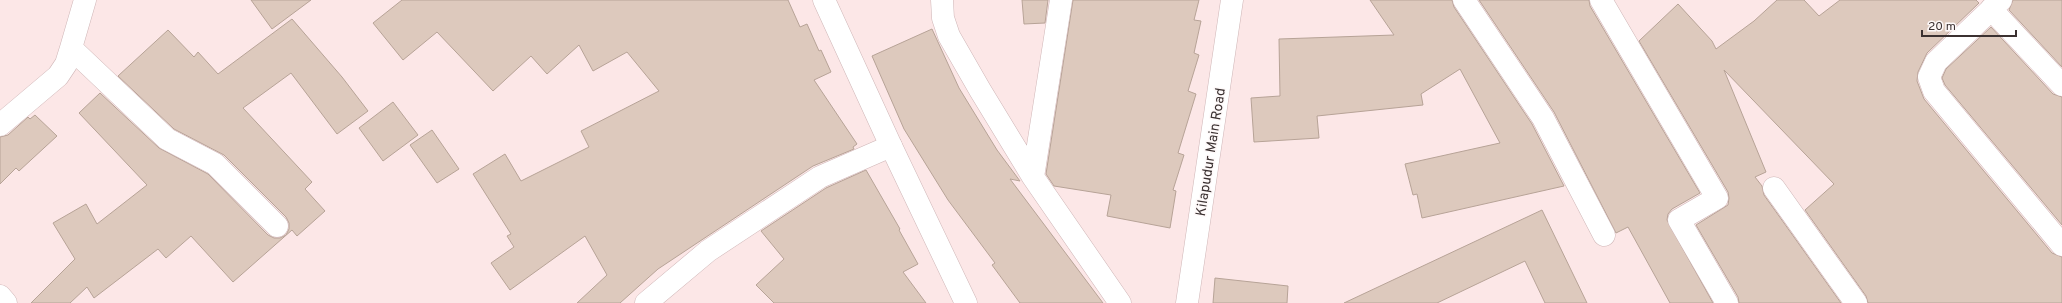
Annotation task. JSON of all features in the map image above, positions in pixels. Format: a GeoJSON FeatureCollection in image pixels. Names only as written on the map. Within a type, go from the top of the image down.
{"type":"FeatureCollection","features":[{"type":"Feature","properties":{"kind":"street"},"geometry":{"type":"LineString","coordinates":[[0,125],[58,76],[66,64],[85,0]]}},
{"type":"Feature","properties":{"kind":"street"},"geometry":{"type":"LineString","coordinates":[[824,0],[890,146],[966,303]]}},
{"type":"Feature","properties":{"kind":"street"},"geometry":{"type":"LineString","coordinates":[[942,0],[943,18],[949,36],[1033,177],[1120,303]]}},
{"type":"Feature","properties":{"kind":"street"},"geometry":{"type":"LineString","coordinates":[[1033,177],[1061,0]]}},
{"type":"Feature","properties":{"kind":"street","name":"Kilapudur Main Road"},"geometry":{"type":"LineString","coordinates":[[1187,303],[1232,0]]}},
{"type":"Feature","properties":{"kind":"street"},"geometry":{"type":"LineString","coordinates":[[1464,0],[1543,118],[1604,235]]}},
{"type":"Feature","properties":{"kind":"street"},"geometry":{"type":"LineString","coordinates":[[1601,0],[1717,198],[1679,220],[1727,303]]}},
{"type":"Feature","properties":{"kind":"street"},"geometry":{"type":"LineString","coordinates":[[2062,85],[1996,5],[1936,62],[1929,77],[1934,91],[2062,245]]}},
{"type":"Feature","properties":{"kind":"street"},"geometry":{"type":"LineString","coordinates":[[71,48],[167,139],[215,164],[277,226]]}},
{"type":"Feature","properties":{"kind":"street"},"geometry":{"type":"LineString","coordinates":[[646,303],[708,251],[820,177],[890,146]]}},
{"type":"Feature","properties":{"kind":"street"},"geometry":{"type":"LineString","coordinates":[[1774,188],[1856,303]]}},
{"type":"Feature","properties":{"kind":"street"},"geometry":{"type":"LineString","coordinates":[[0,296],[6,303]]}},
{"type":"Feature","properties":{"kind":"building"},"geometry":{"type":"Polygon","coordinates":[[[251,0],[311,0],[272,29],[251,0]]]}},
{"type":"Feature","properties":{"kind":"building"},"geometry":{"type":"Polygon","coordinates":[[[402,0],[788,0],[800,27],[807,24],[819,51],[821,50],[831,72],[814,80],[857,144],[853,147],[854,149],[813,166],[658,269],[620,303],[577,303],[607,275],[585,236],[510,290],[491,263],[514,247],[507,236],[511,234],[473,174],[505,154],[521,181],[589,147],[581,131],[659,91],[627,52],[593,71],[579,45],[547,74],[531,56],[493,91],[437,32],[403,60],[373,23],[402,0]]]}},
{"type":"Feature","properties":{"kind":"building"},"geometry":{"type":"Polygon","coordinates":[[[1022,0],[1048,0],[1045,23],[1024,24],[1022,0]]]}},
{"type":"Feature","properties":{"kind":"building"},"geometry":{"type":"Polygon","coordinates":[[[1073,0],[1199,0],[1194,20],[1201,21],[1194,53],[1199,55],[1188,91],[1196,94],[1178,153],[1184,155],[1173,190],[1176,191],[1170,228],[1107,216],[1111,195],[1054,186],[1046,174],[1073,0]]]}},
{"type":"Feature","properties":{"kind":"building"},"geometry":{"type":"Polygon","coordinates":[[[1370,0],[1452,0],[1454,7],[1532,124],[1564,186],[1422,218],[1417,194],[1413,195],[1405,164],[1500,143],[1460,69],[1421,94],[1423,105],[1317,116],[1319,138],[1254,142],[1251,98],[1280,96],[1279,39],[1394,35],[1370,0]]]}},
{"type":"Feature","properties":{"kind":"building"},"geometry":{"type":"Polygon","coordinates":[[[1479,0],[1589,0],[1590,6],[1700,193],[1672,209],[1668,214],[1667,220],[1713,303],[1670,303],[1628,227],[1616,233],[1554,112],[1479,0]]]}},
{"type":"Feature","properties":{"kind":"building"},"geometry":{"type":"Polygon","coordinates":[[[1777,0],[1804,0],[1819,16],[1840,0],[1976,0],[1979,3],[1927,53],[1918,72],[1917,81],[1924,99],[2052,253],[2062,257],[2062,303],[1868,303],[1866,296],[1805,210],[1834,184],[1724,70],[1766,172],[1755,177],[1762,186],[1764,195],[1841,303],[1739,303],[1738,297],[1696,225],[1728,205],[1728,192],[1639,41],[1678,4],[1712,41],[1716,49],[1754,21],[1777,0]]]}},
{"type":"Feature","properties":{"kind":"building"},"geometry":{"type":"Polygon","coordinates":[[[2013,0],[2062,0],[2062,67],[2009,10],[2013,0]]]}},
{"type":"Feature","properties":{"kind":"building"},"geometry":{"type":"Polygon","coordinates":[[[292,19],[342,77],[368,111],[337,134],[291,73],[243,108],[312,182],[305,189],[325,211],[297,236],[292,230],[233,282],[191,236],[166,258],[158,249],[94,298],[87,287],[70,303],[31,303],[75,259],[53,223],[86,204],[97,224],[147,185],[79,113],[100,93],[159,148],[208,174],[268,235],[274,238],[280,238],[286,235],[289,229],[289,223],[286,217],[224,155],[174,129],[118,76],[168,30],[194,57],[198,52],[218,74],[292,19]]]}},
{"type":"Feature","properties":{"kind":"building"},"geometry":{"type":"Polygon","coordinates":[[[1991,27],[2053,94],[2062,97],[2062,225],[1945,85],[1942,78],[1946,69],[1991,27]]]}},
{"type":"Feature","properties":{"kind":"building"},"geometry":{"type":"Polygon","coordinates":[[[932,29],[959,88],[997,150],[1020,181],[1010,179],[1103,303],[1020,303],[992,265],[995,263],[948,200],[904,129],[872,56],[932,29]]]}},
{"type":"Feature","properties":{"kind":"building"},"geometry":{"type":"Polygon","coordinates":[[[393,102],[418,135],[383,161],[359,128],[393,102]]]}},
{"type":"Feature","properties":{"kind":"building"},"geometry":{"type":"Polygon","coordinates":[[[35,115],[57,136],[19,171],[16,168],[0,184],[0,137],[8,135],[28,117],[30,119],[35,115]]]}},
{"type":"Feature","properties":{"kind":"building"},"geometry":{"type":"Polygon","coordinates":[[[432,130],[459,169],[437,183],[410,145],[432,130]]]}},
{"type":"Feature","properties":{"kind":"building"},"geometry":{"type":"Polygon","coordinates":[[[866,170],[918,264],[903,272],[926,303],[774,303],[756,285],[784,259],[761,231],[826,188],[866,170]]]}},
{"type":"Feature","properties":{"kind":"building"},"geometry":{"type":"Polygon","coordinates":[[[1542,210],[1587,303],[1545,303],[1525,261],[1437,303],[1344,303],[1542,210]]]}},
{"type":"Feature","properties":{"kind":"building"},"geometry":{"type":"Polygon","coordinates":[[[1215,278],[1288,286],[1287,303],[1213,303],[1215,278]]]}}]}
